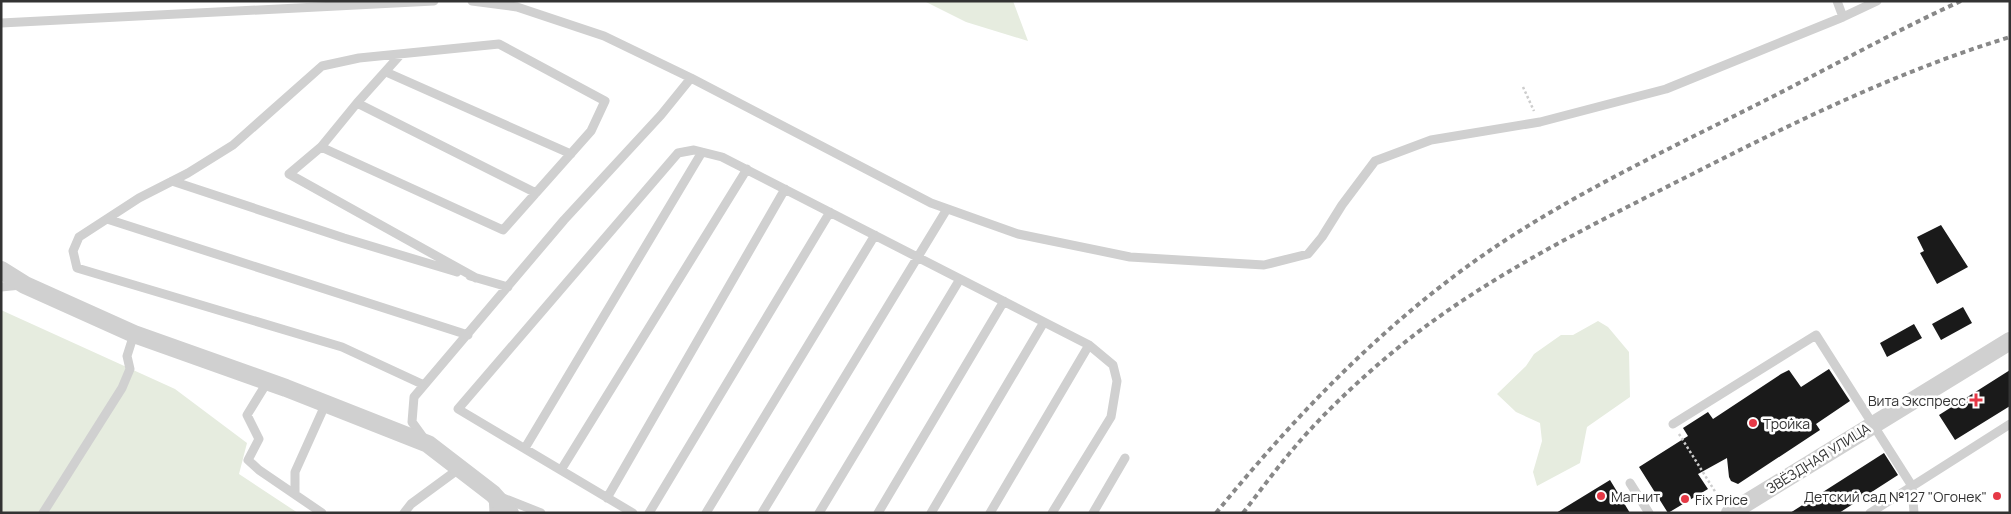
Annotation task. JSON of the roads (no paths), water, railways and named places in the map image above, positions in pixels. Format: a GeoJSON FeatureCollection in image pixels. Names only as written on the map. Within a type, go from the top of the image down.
{"type":"FeatureCollection","features":[{"type":"Feature","properties":{"kind":"street"},"geometry":{"type":"LineString","coordinates":[[1,270],[25,285],[134,334],[268,381],[428,444],[493,494],[510,513]]}},
{"type":"Feature","properties":{"kind":"street","name":"ЗВЁЗДНАЯ УЛИЦА"},"geometry":{"type":"LineString","coordinates":[[1726,509],[2010,341]]}},
{"type":"Feature","properties":{"kind":"lane"},"geometry":{"type":"LineString","coordinates":[[1,23],[434,1]]}},
{"type":"Feature","properties":{"kind":"lane"},"geometry":{"type":"LineString","coordinates":[[472,1],[517,6],[604,36],[691,78],[931,203],[1018,234],[1130,257],[1264,265],[1308,254],[1375,161],[1431,140],[1540,122],[1666,89],[1843,17],[1877,1]]}},
{"type":"Feature","properties":{"kind":"lane"},"geometry":{"type":"LineString","coordinates":[[1837,1],[1843,17]]}},
{"type":"Feature","properties":{"kind":"lane"},"geometry":{"type":"LineString","coordinates":[[322,147],[503,230],[591,131],[605,101],[499,44],[359,58],[322,66],[233,146],[139,198],[79,237],[74,251],[77,268],[342,348],[424,385]]}},
{"type":"Feature","properties":{"kind":"lane"},"geometry":{"type":"LineString","coordinates":[[401,54],[356,103],[322,147],[289,174],[476,278]]}},
{"type":"Feature","properties":{"kind":"lane"},"geometry":{"type":"LineString","coordinates":[[386,72],[571,154]]}},
{"type":"Feature","properties":{"kind":"lane"},"geometry":{"type":"LineString","coordinates":[[428,444],[412,422],[414,397],[564,220],[661,115],[691,78]]}},
{"type":"Feature","properties":{"kind":"lane"},"geometry":{"type":"LineString","coordinates":[[356,103],[536,193]]}},
{"type":"Feature","properties":{"kind":"lane"},"geometry":{"type":"LineString","coordinates":[[633,513],[458,409],[678,153],[694,150],[722,157],[747,169],[1088,345],[1113,365],[1117,380],[1111,417],[1052,513]]}},
{"type":"Feature","properties":{"kind":"lane"},"geometry":{"type":"LineString","coordinates":[[524,448],[702,152]]}},
{"type":"Feature","properties":{"kind":"lane"},"geometry":{"type":"LineString","coordinates":[[561,470],[747,169]]}},
{"type":"Feature","properties":{"kind":"lane"},"geometry":{"type":"LineString","coordinates":[[172,181],[344,238],[508,288]]}},
{"type":"Feature","properties":{"kind":"lane"},"geometry":{"type":"LineString","coordinates":[[607,498],[785,189]]}},
{"type":"Feature","properties":{"kind":"lane"},"geometry":{"type":"LineString","coordinates":[[762,513],[948,209]]}},
{"type":"Feature","properties":{"kind":"lane"},"geometry":{"type":"LineString","coordinates":[[649,513],[830,212]]}},
{"type":"Feature","properties":{"kind":"lane"},"geometry":{"type":"LineString","coordinates":[[107,219],[468,335]]}},
{"type":"Feature","properties":{"kind":"lane"},"geometry":{"type":"LineString","coordinates":[[706,513],[874,235]]}},
{"type":"Feature","properties":{"kind":"lane"},"geometry":{"type":"LineString","coordinates":[[818,513],[960,279]]}},
{"type":"Feature","properties":{"kind":"lane"},"geometry":{"type":"LineString","coordinates":[[1,287],[25,285]]}},
{"type":"Feature","properties":{"kind":"lane"},"geometry":{"type":"LineString","coordinates":[[878,513],[1004,301]]}},
{"type":"Feature","properties":{"kind":"lane"},"geometry":{"type":"LineString","coordinates":[[931,513],[1044,322]]}},
{"type":"Feature","properties":{"kind":"lane"},"geometry":{"type":"LineString","coordinates":[[43,513],[122,388],[130,369],[127,356],[134,334]]}},
{"type":"Feature","properties":{"kind":"lane"},"geometry":{"type":"LineString","coordinates":[[1673,424],[1816,335],[1912,486],[1914,513]]}},
{"type":"Feature","properties":{"kind":"lane"},"geometry":{"type":"LineString","coordinates":[[990,513],[1088,345]]}},
{"type":"Feature","properties":{"kind":"lane"},"geometry":{"type":"LineString","coordinates":[[268,381],[247,414],[258,439],[248,460],[259,470],[322,513]]}},
{"type":"Feature","properties":{"kind":"lane"},"geometry":{"type":"LineString","coordinates":[[295,493],[295,472],[326,403]]}},
{"type":"Feature","properties":{"kind":"lane"},"geometry":{"type":"LineString","coordinates":[[1870,513],[2010,424]]}},
{"type":"Feature","properties":{"kind":"lane"},"geometry":{"type":"LineString","coordinates":[[1093,513],[1125,458]]}},
{"type":"Feature","properties":{"kind":"lane"},"geometry":{"type":"LineString","coordinates":[[404,513],[411,504],[460,468]]}},
{"type":"Feature","properties":{"kind":"lane"},"geometry":{"type":"LineString","coordinates":[[1630,483],[1649,513]]}},
{"type":"Feature","properties":{"kind":"lane"},"geometry":{"type":"LineString","coordinates":[[494,513],[493,494],[541,513]]}},
{"type":"Feature","properties":{"kind":"railway"},"geometry":{"type":"LineString","coordinates":[[1216,513],[1298,418],[1357,359],[1420,303],[1488,252],[1600,184],[1961,1]]}},
{"type":"Feature","properties":{"kind":"railway"},"geometry":{"type":"LineString","coordinates":[[1243,513],[1308,432],[1360,380],[1433,321],[1499,277],[1604,219],[1820,111],[1932,64],[2010,37]]}},
{"type":"Feature","properties":{"kind":"place","name":"Вита Экспресс"},"geometry":{"type":"Point","coordinates":[1976,400]}},
{"type":"Feature","properties":{"kind":"place","name":"Тройка"},"geometry":{"type":"Point","coordinates":[1753,423]}},
{"type":"Feature","properties":{"kind":"place","name":"Магнит"},"geometry":{"type":"Point","coordinates":[1601,496]}},
{"type":"Feature","properties":{"kind":"place","name":"Детский сад №127 \"Огонек\""},"geometry":{"type":"Point","coordinates":[1997,496]}},
{"type":"Feature","properties":{"kind":"place","name":"Fix Price"},"geometry":{"type":"Point","coordinates":[1685,499]}}]}
